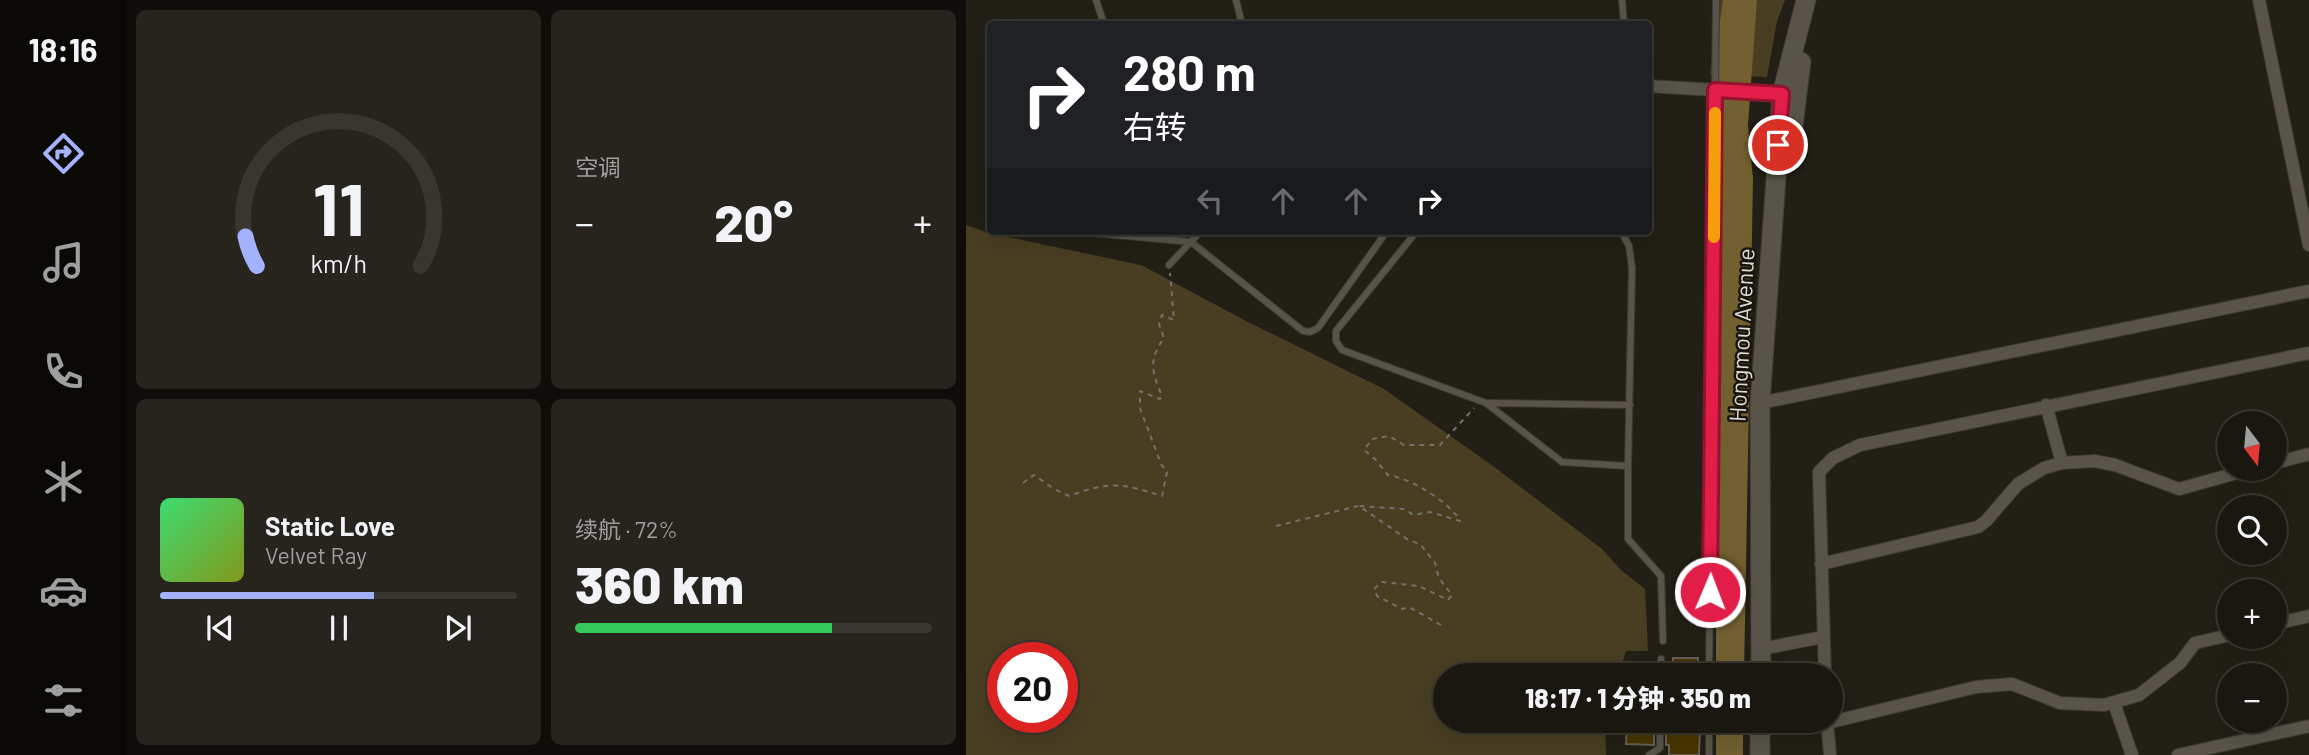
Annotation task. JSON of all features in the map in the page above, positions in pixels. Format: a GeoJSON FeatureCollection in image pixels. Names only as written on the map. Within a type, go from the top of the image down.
{"type":"FeatureCollection","features":[{"type":"Feature","properties":{"kind":"main road","name":"Hongmou Avenue"},"geometry":{"type":"LineString","coordinates":[[1762,663],[1765,649],[1766,402],[1782,94],[1806,0]]}},
{"type":"Feature","properties":{"kind":"main road"},"geometry":{"type":"LineString","coordinates":[[1766,402],[1800,66],[1817,0]]}},
{"type":"Feature","properties":{"kind":"main road"},"geometry":{"type":"LineString","coordinates":[[1765,649],[1768,663]]}},
{"type":"Feature","properties":{"kind":"main road"},"geometry":{"type":"LineString","coordinates":[[1760,733],[1760,755]]}},
{"type":"Feature","properties":{"kind":"main road"},"geometry":{"type":"LineString","coordinates":[[1770,733],[1770,755]]}},
{"type":"Feature","properties":{"kind":"street"},"geometry":{"type":"LineString","coordinates":[[2259,0],[2309,245]]}},
{"type":"Feature","properties":{"kind":"street"},"geometry":{"type":"LineString","coordinates":[[1652,86],[1782,94]]}},
{"type":"Feature","properties":{"kind":"street"},"geometry":{"type":"LineString","coordinates":[[1766,402],[2309,291]]}},
{"type":"Feature","properties":{"kind":"street"},"geometry":{"type":"LineString","coordinates":[[1824,663],[1819,472],[1833,458],[1860,445],[2309,353]]}},
{"type":"Feature","properties":{"kind":"street"},"geometry":{"type":"LineString","coordinates":[[2046,405],[2062,463]]}},
{"type":"Feature","properties":{"kind":"street"},"geometry":{"type":"LineString","coordinates":[[2287,460],[2309,454]]}},
{"type":"Feature","properties":{"kind":"street"},"geometry":{"type":"LineString","coordinates":[[1821,564],[1978,527],[2018,484],[2043,468],[2062,463],[2094,461],[2115,465],[2179,489],[2217,478]]}},
{"type":"Feature","properties":{"kind":"street"},"geometry":{"type":"LineString","coordinates":[[2287,622],[2309,617]]}},
{"type":"Feature","properties":{"kind":"street"},"geometry":{"type":"LineString","coordinates":[[1765,649],[1823,637]]}},
{"type":"Feature","properties":{"kind":"street"},"geometry":{"type":"LineString","coordinates":[[1843,718],[1976,687],[2012,684],[2060,703],[2114,703],[2139,695],[2180,663],[2195,643],[2217,638]]}},
{"type":"Feature","properties":{"kind":"street"},"geometry":{"type":"LineString","coordinates":[[2114,703],[2132,755]]}},
{"type":"Feature","properties":{"kind":"street"},"geometry":{"type":"LineString","coordinates":[[2178,755],[2309,726]]}},
{"type":"Feature","properties":{"kind":"street"},"geometry":{"type":"LineString","coordinates":[[1828,733],[1830,755]]}},
{"type":"Feature","properties":{"kind":"lane"},"geometry":{"type":"LineString","coordinates":[[1096,0],[1103,21]]}},
{"type":"Feature","properties":{"kind":"lane"},"geometry":{"type":"LineString","coordinates":[[1236,0],[1241,21]]}},
{"type":"Feature","properties":{"kind":"lane"},"geometry":{"type":"LineString","coordinates":[[1622,0],[1624,21]]}},
{"type":"Feature","properties":{"kind":"lane"},"geometry":{"type":"LineString","coordinates":[[1709,663],[1716,0]]}},
{"type":"Feature","properties":{"kind":"lane"},"geometry":{"type":"LineString","coordinates":[[1116,235],[1191,242],[1303,331],[1310,332],[1318,328],[1384,235]]}},
{"type":"Feature","properties":{"kind":"lane"},"geometry":{"type":"LineString","coordinates":[[1169,265],[1197,235]]}},
{"type":"Feature","properties":{"kind":"lane"},"geometry":{"type":"LineString","coordinates":[[1414,235],[1336,331],[1336,341],[1342,349],[1483,402],[1562,462],[1628,466]]}},
{"type":"Feature","properties":{"kind":"lane"},"geometry":{"type":"LineString","coordinates":[[1623,235],[1629,246],[1632,268],[1628,539],[1661,576],[1663,641]]}},
{"type":"Feature","properties":{"kind":"lane"},"geometry":{"type":"LineString","coordinates":[[1483,402],[1630,405]]}},
{"type":"Feature","properties":{"kind":"lane"},"geometry":{"type":"LineString","coordinates":[[1661,659],[1661,663]]}},
{"type":"Feature","properties":{"kind":"lane"},"geometry":{"type":"LineString","coordinates":[[1649,755],[1660,748],[1660,733]]}},
{"type":"Feature","properties":{"kind":"lane"},"geometry":{"type":"LineString","coordinates":[[1709,733],[1709,755]]}},
{"type":"Feature","properties":{"kind":"path"},"geometry":{"type":"LineString","coordinates":[[1023,482],[1034,475],[1069,496],[1098,485],[1119,485],[1162,496],[1167,472],[1161,464],[1140,408],[1140,391],[1160,399],[1162,396],[1153,374],[1155,351],[1164,338],[1159,324],[1161,315],[1174,320],[1169,265]]}},
{"type":"Feature","properties":{"kind":"path"},"geometry":{"type":"LineString","coordinates":[[1276,526],[1359,506],[1405,509],[1413,515],[1430,512],[1460,521],[1454,510],[1401,476],[1388,474],[1376,459],[1364,450],[1372,439],[1389,436],[1404,445],[1440,445],[1483,402]]}},
{"type":"Feature","properties":{"kind":"path"},"geometry":{"type":"LineString","coordinates":[[1359,506],[1407,539],[1421,545],[1435,563],[1439,578],[1452,596],[1448,600],[1419,586],[1382,582],[1374,589],[1377,596],[1402,609],[1409,607],[1441,625]]}},
{"type":"Feature","properties":{"kind":"shaded area"},"geometry":{"type":"Polygon","coordinates":[[[1717,0],[1785,0],[1777,21],[1767,77],[1710,75],[1717,0]]]}},
{"type":"Feature","properties":{"kind":"shaded area"},"geometry":{"type":"Polygon","coordinates":[[[1723,0],[1757,0],[1748,125],[1753,179],[1744,663],[1716,663],[1716,49],[1723,0]]]}},
{"type":"Feature","properties":{"kind":"shaded area"},"geometry":{"type":"Polygon","coordinates":[[[966,225],[987,232],[987,235],[998,235],[1141,265],[1248,322],[1384,389],[1493,466],[1602,549],[1621,570],[1645,589],[1648,651],[1626,651],[1622,663],[1433,663],[1433,733],[1605,733],[1606,755],[966,755],[966,225]]]}},
{"type":"Feature","properties":{"kind":"shaded area"},"geometry":{"type":"Polygon","coordinates":[[[1716,733],[1743,733],[1743,755],[1716,755],[1716,733]]]}},
{"type":"Feature","properties":{"kind":"building"},"geometry":{"type":"Polygon","coordinates":[[[1673,658],[1698,658],[1698,663],[1673,663],[1673,658]]]}},
{"type":"Feature","properties":{"kind":"building"},"geometry":{"type":"Polygon","coordinates":[[[1626,733],[1654,733],[1654,745],[1626,744],[1626,733]]]}},
{"type":"Feature","properties":{"kind":"building"},"geometry":{"type":"Polygon","coordinates":[[[1666,733],[1700,733],[1699,755],[1669,755],[1669,745],[1666,745],[1666,733]]]}},
{"type":"Feature","properties":{"kind":"slow traffic"},"geometry":{"type":"LineString","coordinates":[[1714,237],[1715,113]]}},
{"type":"Feature","properties":{"kind":"route"},"geometry":{"type":"LineString","coordinates":[[1710,592],[1715,90],[1782,94],[1778,145]]}}]}
